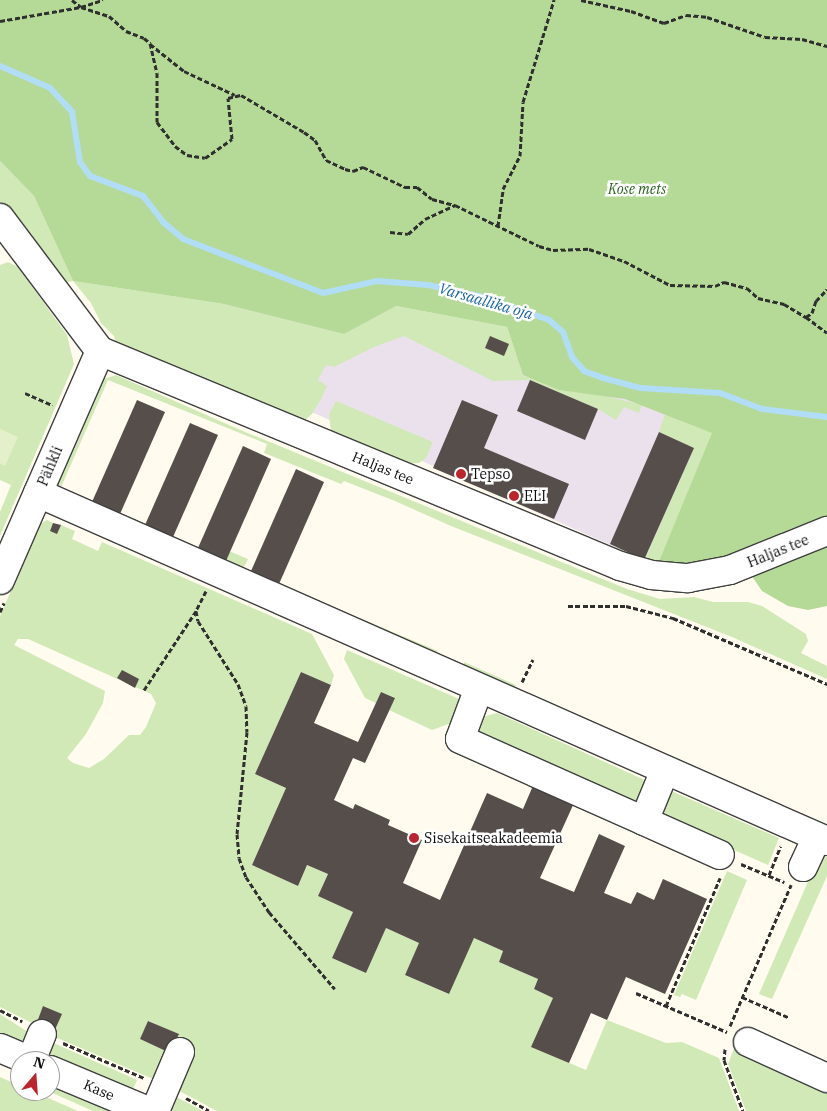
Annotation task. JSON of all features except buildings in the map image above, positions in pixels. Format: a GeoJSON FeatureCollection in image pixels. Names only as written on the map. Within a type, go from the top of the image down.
{"type":"FeatureCollection","features":[{"type":"Feature","properties":{"kind":"street"},"geometry":{"type":"LineString","coordinates":[[0,218],[100,351]]}},
{"type":"Feature","properties":{"kind":"street","name":"Pähkli"},"geometry":{"type":"LineString","coordinates":[[0,580],[100,351]]}},
{"type":"Feature","properties":{"kind":"street","name":"Haljas tee"},"geometry":{"type":"LineString","coordinates":[[100,351],[620,566],[651,574],[688,578],[730,570],[827,531]]}},
{"type":"Feature","properties":{"kind":"street"},"geometry":{"type":"LineString","coordinates":[[38,493],[822,839],[803,868]]}},
{"type":"Feature","properties":{"kind":"street"},"geometry":{"type":"LineString","coordinates":[[479,688],[460,738],[724,856]]}},
{"type":"Feature","properties":{"kind":"street"},"geometry":{"type":"LineString","coordinates":[[644,821],[665,770]]}},
{"type":"Feature","properties":{"kind":"street"},"geometry":{"type":"LineString","coordinates":[[34,1051],[42,1034]]}},
{"type":"Feature","properties":{"kind":"street"},"geometry":{"type":"LineString","coordinates":[[737,1037],[827,1078]]}},
{"type":"Feature","properties":{"kind":"street"},"geometry":{"type":"LineString","coordinates":[[160,1099],[180,1052]]}},
{"type":"Feature","properties":{"kind":"street","name":"Kase"},"geometry":{"type":"LineString","coordinates":[[60,1074],[148,1111]]}},
{"type":"Feature","properties":{"kind":"path"},"geometry":{"type":"LineString","coordinates":[[72,0],[81,7],[109,16],[126,30],[144,38],[184,71],[235,95],[249,98],[304,132],[314,140],[326,160],[353,171],[369,169],[405,187],[417,187],[432,199],[455,205],[530,243],[554,250],[589,249],[624,261],[670,285],[715,286],[724,282],[748,288],[758,298],[784,304],[806,317],[827,333]]}},
{"type":"Feature","properties":{"kind":"path"},"geometry":{"type":"LineString","coordinates":[[0,21],[81,7],[103,0]]}},
{"type":"Feature","properties":{"kind":"path"},"geometry":{"type":"LineString","coordinates":[[498,226],[503,189],[520,156],[523,102],[554,0]]}},
{"type":"Feature","properties":{"kind":"path"},"geometry":{"type":"LineString","coordinates":[[581,0],[631,10],[664,23],[686,15],[707,17],[765,37],[802,39],[827,46]]}},
{"type":"Feature","properties":{"kind":"path"},"geometry":{"type":"LineString","coordinates":[[150,43],[158,81],[157,122],[175,146],[187,154],[205,158],[232,139],[228,98],[235,95]]}},
{"type":"Feature","properties":{"kind":"path"},"geometry":{"type":"LineString","coordinates":[[390,232],[408,234],[425,219],[455,205]]}},
{"type":"Feature","properties":{"kind":"path"},"geometry":{"type":"LineString","coordinates":[[806,317],[812,313],[816,301],[827,289]]}},
{"type":"Feature","properties":{"kind":"path"},"geometry":{"type":"LineString","coordinates":[[25,393],[60,409]]}},
{"type":"Feature","properties":{"kind":"path"},"geometry":{"type":"LineString","coordinates":[[144,690],[196,610],[217,572]]}},
{"type":"Feature","properties":{"kind":"path"},"geometry":{"type":"LineString","coordinates":[[568,606],[626,606],[673,618],[827,684]]}},
{"type":"Feature","properties":{"kind":"path"},"geometry":{"type":"LineString","coordinates":[[196,610],[198,621],[238,684],[246,706],[246,732],[237,834],[239,858],[246,877],[269,912],[335,989]]}},
{"type":"Feature","properties":{"kind":"path"},"geometry":{"type":"LineString","coordinates":[[769,875],[789,824]]}},
{"type":"Feature","properties":{"kind":"path"},"geometry":{"type":"LineString","coordinates":[[666,1006],[724,856],[791,885],[742,997],[737,1037],[724,1060],[743,1111]]}},
{"type":"Feature","properties":{"kind":"path"},"geometry":{"type":"LineString","coordinates":[[636,993],[737,1037]]}},
{"type":"Feature","properties":{"kind":"path"},"geometry":{"type":"LineString","coordinates":[[742,997],[790,1018]]}},
{"type":"Feature","properties":{"kind":"path"},"geometry":{"type":"LineString","coordinates":[[0,1010],[160,1099],[209,1111]]}},
{"type":"Feature","properties":{"kind":"shaded area"},"geometry":{"type":"Polygon","coordinates":[[[224,304],[396,306],[713,433],[644,560],[298,406],[224,304]]]}},
{"type":"Feature","properties":{"kind":"green space","name":"Kose mets"},"geometry":{"type":"Polygon","coordinates":[[[0,0],[827,0],[827,606],[808,610],[788,606],[762,591],[741,560],[713,567],[657,566],[712,433],[625,399],[559,390],[523,375],[507,327],[396,306],[344,334],[224,304],[73,281],[34,196],[0,161],[0,0]]]}},
{"type":"Feature","properties":{"kind":"green space"},"geometry":{"type":"Polygon","coordinates":[[[0,161],[34,196],[73,281],[64,283],[0,202],[0,161]]]}},
{"type":"Feature","properties":{"kind":"green space"},"geometry":{"type":"Polygon","coordinates":[[[8,262],[18,267],[67,335],[74,364],[0,536],[0,512],[11,485],[0,480],[0,265],[8,262]]]}},
{"type":"Feature","properties":{"kind":"green space"},"geometry":{"type":"Polygon","coordinates":[[[73,281],[224,304],[344,334],[396,306],[507,327],[523,376],[642,405],[639,413],[624,407],[616,420],[598,409],[530,380],[493,381],[404,336],[374,347],[334,367],[326,365],[318,380],[327,386],[321,399],[312,414],[297,427],[116,346],[114,336],[101,323],[91,303],[73,281]]]}},
{"type":"Feature","properties":{"kind":"green space"},"geometry":{"type":"Polygon","coordinates":[[[116,375],[238,429],[627,589],[660,599],[694,597],[713,602],[748,602],[762,606],[806,634],[808,641],[801,653],[827,666],[827,679],[732,637],[451,526],[395,501],[344,481],[341,484],[264,453],[267,444],[108,380],[58,494],[57,482],[103,379],[116,375]]]}},
{"type":"Feature","properties":{"kind":"green space"},"geometry":{"type":"Polygon","coordinates":[[[336,401],[433,442],[426,458],[419,463],[400,464],[331,432],[329,414],[336,401]]]}},
{"type":"Feature","properties":{"kind":"green space"},"geometry":{"type":"Polygon","coordinates":[[[665,414],[713,433],[657,566],[617,552],[616,547],[645,559],[694,448],[659,432],[665,414]]]}},
{"type":"Feature","properties":{"kind":"green space"},"geometry":{"type":"Polygon","coordinates":[[[0,429],[18,437],[5,466],[0,464],[0,429]]]}},
{"type":"Feature","properties":{"kind":"green space"},"geometry":{"type":"Polygon","coordinates":[[[47,520],[53,523],[50,531],[57,533],[61,525],[75,531],[72,539],[98,551],[102,542],[312,634],[334,675],[331,685],[301,672],[255,774],[286,788],[252,865],[298,886],[307,865],[328,874],[318,896],[353,912],[332,958],[366,973],[386,928],[419,943],[405,975],[448,994],[474,938],[503,951],[499,962],[538,979],[534,989],[553,998],[532,1047],[586,1070],[607,1020],[666,1043],[682,1042],[719,1058],[739,1111],[217,1111],[172,1087],[178,1034],[149,1021],[140,1039],[170,1053],[160,1082],[53,1036],[61,1014],[44,1006],[36,1025],[0,1007],[0,616],[40,524],[47,520]],[[18,639],[14,645],[105,691],[103,703],[86,734],[67,758],[73,763],[89,768],[104,759],[129,735],[140,735],[146,727],[156,703],[151,694],[28,639],[18,639]]]}},
{"type":"Feature","properties":{"kind":"green space"},"geometry":{"type":"Polygon","coordinates":[[[222,548],[248,559],[242,569],[215,565],[222,548]]]}},
{"type":"Feature","properties":{"kind":"green space"},"geometry":{"type":"Polygon","coordinates":[[[271,575],[274,582],[438,651],[433,655],[271,585],[271,575]]]}},
{"type":"Feature","properties":{"kind":"green space"},"geometry":{"type":"Polygon","coordinates":[[[347,650],[459,699],[454,722],[432,730],[389,710],[394,697],[381,692],[376,703],[365,698],[344,659],[347,650]]]}},
{"type":"Feature","properties":{"kind":"green space"},"geometry":{"type":"Polygon","coordinates":[[[464,662],[516,685],[512,689],[464,668],[464,662]]]}},
{"type":"Feature","properties":{"kind":"green space"},"geometry":{"type":"Polygon","coordinates":[[[497,713],[649,782],[641,800],[632,804],[477,739],[475,719],[497,713]]]}},
{"type":"Feature","properties":{"kind":"green space"},"geometry":{"type":"Polygon","coordinates":[[[669,790],[779,838],[768,865],[666,820],[661,815],[663,797],[669,790]]]}},
{"type":"Feature","properties":{"kind":"green space"},"geometry":{"type":"Polygon","coordinates":[[[823,855],[827,855],[827,876],[772,999],[759,994],[817,861],[823,855]]]}},
{"type":"Feature","properties":{"kind":"green space"},"geometry":{"type":"Polygon","coordinates":[[[727,871],[747,880],[696,1000],[682,994],[680,997],[674,995],[727,871]]]}},
{"type":"Feature","properties":{"kind":"green space"},"geometry":{"type":"Polygon","coordinates":[[[0,1014],[31,1034],[25,1049],[0,1038],[0,1014]]]}},
{"type":"Feature","properties":{"kind":"green space"},"geometry":{"type":"Polygon","coordinates":[[[49,1041],[137,1080],[131,1094],[60,1064],[60,1051],[45,1051],[49,1041]]]}},
{"type":"Feature","properties":{"kind":"green space"},"geometry":{"type":"Polygon","coordinates":[[[735,1046],[827,1088],[827,1111],[746,1111],[728,1064],[735,1046]]]}},
{"type":"Feature","properties":{"kind":"green space"},"geometry":{"type":"Polygon","coordinates":[[[0,1077],[10,1082],[10,1101],[55,1101],[78,1111],[0,1111],[0,1077]]]}},
{"type":"Feature","properties":{"kind":"green space"},"geometry":{"type":"Polygon","coordinates":[[[60,1083],[123,1111],[93,1111],[60,1096],[60,1083]]]}},
{"type":"Feature","properties":{"kind":"green space"},"geometry":{"type":"Polygon","coordinates":[[[169,1093],[203,1111],[172,1111],[163,1107],[169,1093]]]}},
{"type":"Feature","properties":{"kind":"waterway","name":"Varsaallika oja"},"geometry":{"type":"LineString","coordinates":[[0,66],[50,88],[72,112],[80,162],[90,176],[143,196],[163,222],[183,239],[323,293],[377,281],[428,285],[484,297],[549,320],[563,332],[572,357],[584,371],[603,378],[641,388],[720,393],[762,409],[827,417]]}},
{"type":"Feature","properties":{"kind":"place","name":"Tepso"},"geometry":{"type":"Point","coordinates":[461,474]}},
{"type":"Feature","properties":{"kind":"place","name":"ELI"},"geometry":{"type":"Point","coordinates":[514,496]}},
{"type":"Feature","properties":{"kind":"place","name":"Sisekaitseakadeemia"},"geometry":{"type":"Point","coordinates":[414,838]}}]}
